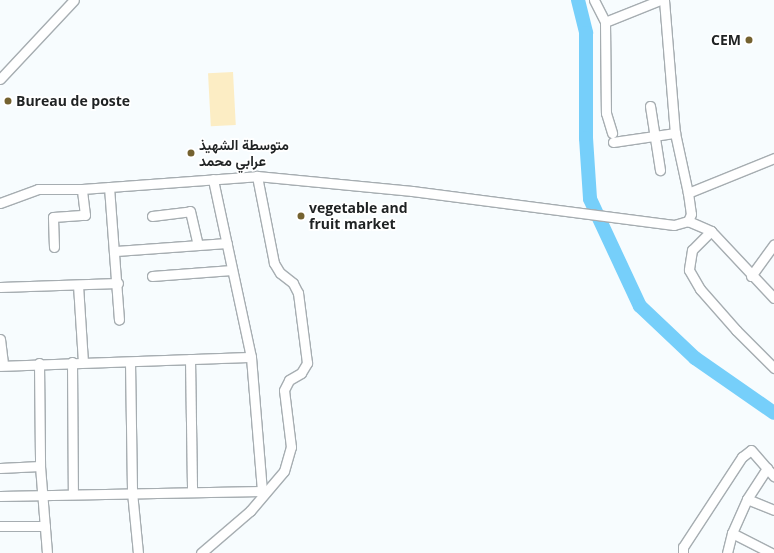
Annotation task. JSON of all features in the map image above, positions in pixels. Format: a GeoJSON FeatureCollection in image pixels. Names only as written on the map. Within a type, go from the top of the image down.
{"type":"FeatureCollection","features":[{"type":"Feature","properties":{"kind":"street"},"geometry":{"type":"LineString","coordinates":[[0,79],[74,0]]}},
{"type":"Feature","properties":{"kind":"street"},"geometry":{"type":"LineString","coordinates":[[594,0],[605,22],[606,113],[612,133]]}},
{"type":"Feature","properties":{"kind":"street"},"geometry":{"type":"LineString","coordinates":[[605,22],[660,0]]}},
{"type":"Feature","properties":{"kind":"street"},"geometry":{"type":"LineString","coordinates":[[664,0],[675,133],[691,214],[688,221]]}},
{"type":"Feature","properties":{"kind":"street"},"geometry":{"type":"LineString","coordinates":[[650,106],[660,170]]}},
{"type":"Feature","properties":{"kind":"street"},"geometry":{"type":"LineString","coordinates":[[613,142],[675,133]]}},
{"type":"Feature","properties":{"kind":"street"},"geometry":{"type":"LineString","coordinates":[[688,193],[774,158]]}},
{"type":"Feature","properties":{"kind":"street"},"geometry":{"type":"LineString","coordinates":[[201,553],[278,480],[287,465],[291,448],[284,390],[289,380],[304,370],[307,359],[298,293],[293,283],[280,273],[274,263],[257,176]]}},
{"type":"Feature","properties":{"kind":"street"},"geometry":{"type":"LineString","coordinates":[[0,203],[38,189],[82,189],[257,176],[412,191],[629,221],[674,225],[688,221],[711,231],[751,276],[774,298]]}},
{"type":"Feature","properties":{"kind":"street"},"geometry":{"type":"LineString","coordinates":[[0,496],[132,492],[262,491],[250,356],[213,179]]}},
{"type":"Feature","properties":{"kind":"street"},"geometry":{"type":"LineString","coordinates":[[109,187],[116,251],[120,320]]}},
{"type":"Feature","properties":{"kind":"street"},"geometry":{"type":"LineString","coordinates":[[54,246],[53,217],[85,215],[82,189]]}},
{"type":"Feature","properties":{"kind":"street"},"geometry":{"type":"LineString","coordinates":[[152,216],[190,211],[198,245]]}},
{"type":"Feature","properties":{"kind":"street"},"geometry":{"type":"LineString","coordinates":[[711,231],[692,250],[689,270],[700,289],[730,324],[774,368]]}},
{"type":"Feature","properties":{"kind":"street"},"geometry":{"type":"LineString","coordinates":[[116,251],[227,243]]}},
{"type":"Feature","properties":{"kind":"street"},"geometry":{"type":"LineString","coordinates":[[751,276],[773,247]]}},
{"type":"Feature","properties":{"kind":"street"},"geometry":{"type":"LineString","coordinates":[[152,276],[232,270]]}},
{"type":"Feature","properties":{"kind":"street"},"geometry":{"type":"LineString","coordinates":[[0,287],[118,283]]}},
{"type":"Feature","properties":{"kind":"street"},"geometry":{"type":"LineString","coordinates":[[78,285],[83,362]]}},
{"type":"Feature","properties":{"kind":"street"},"geometry":{"type":"LineString","coordinates":[[0,339],[1,366],[250,356]]}},
{"type":"Feature","properties":{"kind":"street"},"geometry":{"type":"LineString","coordinates":[[190,359],[192,491]]}},
{"type":"Feature","properties":{"kind":"street"},"geometry":{"type":"LineString","coordinates":[[72,362],[73,494]]}},
{"type":"Feature","properties":{"kind":"street"},"geometry":{"type":"LineString","coordinates":[[130,362],[132,492],[138,553]]}},
{"type":"Feature","properties":{"kind":"street"},"geometry":{"type":"LineString","coordinates":[[39,364],[40,466],[46,553]]}},
{"type":"Feature","properties":{"kind":"street"},"geometry":{"type":"LineString","coordinates":[[683,553],[683,547],[742,457],[751,450],[774,476]]}},
{"type":"Feature","properties":{"kind":"street"},"geometry":{"type":"LineString","coordinates":[[0,468],[40,466]]}},
{"type":"Feature","properties":{"kind":"street"},"geometry":{"type":"LineString","coordinates":[[727,553],[732,533],[747,499],[767,468]]}},
{"type":"Feature","properties":{"kind":"street"},"geometry":{"type":"LineString","coordinates":[[747,499],[774,510]]}},
{"type":"Feature","properties":{"kind":"street"},"geometry":{"type":"LineString","coordinates":[[196,553],[255,503]]}},
{"type":"Feature","properties":{"kind":"street"},"geometry":{"type":"LineString","coordinates":[[0,526],[45,526]]}},
{"type":"Feature","properties":{"kind":"street"},"geometry":{"type":"LineString","coordinates":[[732,533],[771,553]]}},
{"type":"Feature","properties":{"kind":"shaded area"},"geometry":{"type":"Polygon","coordinates":[[[233,72],[236,125],[211,126],[208,73],[233,72]]]}},
{"type":"Feature","properties":{"kind":"waterway"},"geometry":{"type":"LineString","coordinates":[[578,0],[586,33],[586,138],[590,199],[640,306],[695,358],[774,413]]}},
{"type":"Feature","properties":{"kind":"place","name":"CEM"},"geometry":{"type":"Point","coordinates":[749,40]}},
{"type":"Feature","properties":{"kind":"place","name":"Bureau de poste"},"geometry":{"type":"Point","coordinates":[8,101]}},
{"type":"Feature","properties":{"kind":"place","name":"متوسطة الشهيذ عرابي محمد"},"geometry":{"type":"Point","coordinates":[191,153]}},
{"type":"Feature","properties":{"kind":"place","name":"vegetable and fruit market"},"geometry":{"type":"Point","coordinates":[301,216]}}]}
